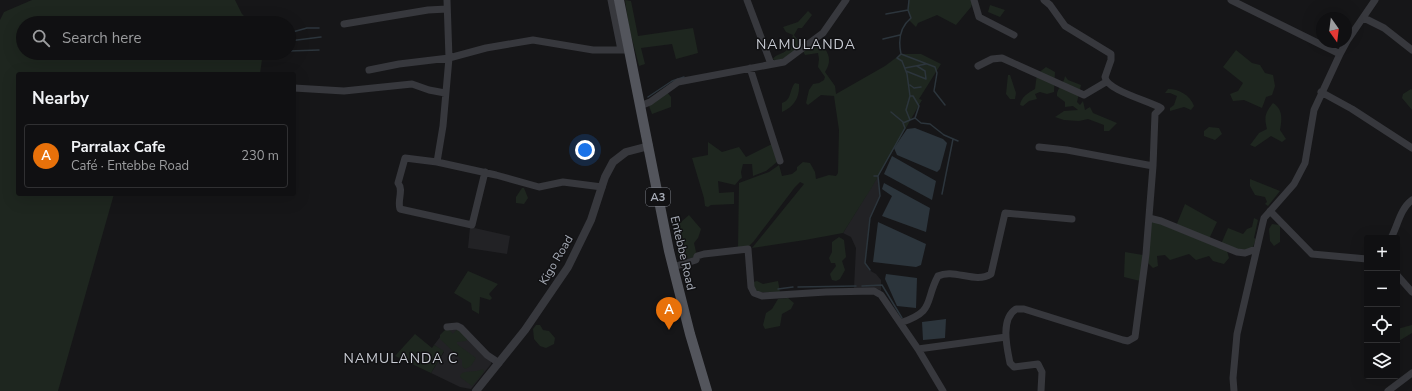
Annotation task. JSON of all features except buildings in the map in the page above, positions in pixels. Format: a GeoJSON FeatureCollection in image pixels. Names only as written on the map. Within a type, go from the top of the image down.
{"type":"FeatureCollection","features":[{"type":"Feature","properties":{"kind":"main road","name":"Entebbe Road"},"geometry":{"type":"LineString","coordinates":[[619,0],[625,50],[649,146],[662,219],[690,334],[707,391]]}},
{"type":"Feature","properties":{"kind":"street"},"geometry":{"type":"LineString","coordinates":[[437,162],[443,126],[449,58],[447,0]]}},
{"type":"Feature","properties":{"kind":"street"},"geometry":{"type":"LineString","coordinates":[[369,70],[399,64],[449,58],[486,48],[533,40],[586,49],[625,50],[611,0]]}},
{"type":"Feature","properties":{"kind":"street"},"geometry":{"type":"LineString","coordinates":[[747,0],[771,64]]}},
{"type":"Feature","properties":{"kind":"street"},"geometry":{"type":"LineString","coordinates":[[640,106],[650,102],[678,82],[787,60],[823,33],[846,0]]}},
{"type":"Feature","properties":{"kind":"street"},"geometry":{"type":"LineString","coordinates":[[974,0],[980,17],[1014,35]]}},
{"type":"Feature","properties":{"kind":"street"},"geometry":{"type":"LineString","coordinates":[[1044,0],[1050,5],[1065,26],[1111,54],[1111,60],[1105,77],[1106,82]]}},
{"type":"Feature","properties":{"kind":"street"},"geometry":{"type":"LineString","coordinates":[[1230,0],[1340,54]]}},
{"type":"Feature","properties":{"kind":"street"},"geometry":{"type":"LineString","coordinates":[[1234,391],[1234,362],[1237,334],[1264,218],[1294,184],[1305,163],[1310,123],[1321,92],[1347,41],[1375,0]]}},
{"type":"Feature","properties":{"kind":"street"},"geometry":{"type":"LineString","coordinates":[[344,24],[428,10],[447,10]]}},
{"type":"Feature","properties":{"kind":"street"},"geometry":{"type":"LineString","coordinates":[[1364,18],[1384,28],[1412,50]]}},
{"type":"Feature","properties":{"kind":"street"},"geometry":{"type":"LineString","coordinates":[[978,66],[992,59],[1002,58],[1084,95],[1106,82]]}},
{"type":"Feature","properties":{"kind":"street"},"geometry":{"type":"LineString","coordinates":[[750,68],[780,160]]}},
{"type":"Feature","properties":{"kind":"street"},"geometry":{"type":"LineString","coordinates":[[1041,391],[1042,372],[1040,366],[1035,363],[1012,366],[1006,337],[1009,317],[1013,311],[1019,309],[1123,340],[1133,340],[1137,332],[1149,218],[1155,114],[1161,108],[1155,104],[1131,96],[1106,82]]}},
{"type":"Feature","properties":{"kind":"street"},"geometry":{"type":"LineString","coordinates":[[296,88],[344,91],[412,84],[429,90],[445,93]]}},
{"type":"Feature","properties":{"kind":"street"},"geometry":{"type":"LineString","coordinates":[[1321,92],[1352,109],[1412,148]]}},
{"type":"Feature","properties":{"kind":"street","name":"Kigo Road"},"geometry":{"type":"LineString","coordinates":[[476,391],[534,318],[568,267],[591,220],[605,177],[616,158],[626,152],[649,146]]}},
{"type":"Feature","properties":{"kind":"street"},"geometry":{"type":"LineString","coordinates":[[1039,147],[1075,151],[1153,166]]}},
{"type":"Feature","properties":{"kind":"street"},"geometry":{"type":"LineString","coordinates":[[485,172],[472,225],[400,209],[398,203],[401,189],[398,183],[405,158],[437,162],[485,172],[539,187],[563,182],[602,187]]}},
{"type":"Feature","properties":{"kind":"street"},"geometry":{"type":"LineString","coordinates":[[1393,235],[1401,213],[1407,203],[1412,200]]}},
{"type":"Feature","properties":{"kind":"street"},"geometry":{"type":"LineString","coordinates":[[1270,211],[1312,254],[1364,259]]}},
{"type":"Feature","properties":{"kind":"street"},"geometry":{"type":"LineString","coordinates":[[900,323],[916,318],[922,312],[931,299],[938,276],[947,273],[972,276],[985,276],[991,274],[1005,213],[1072,219]]}},
{"type":"Feature","properties":{"kind":"street"},"geometry":{"type":"LineString","coordinates":[[1149,218],[1161,221],[1237,252],[1249,252],[1256,250]]}},
{"type":"Feature","properties":{"kind":"street"},"geometry":{"type":"LineString","coordinates":[[673,267],[696,260],[697,256],[704,254],[748,250],[751,287],[754,293],[762,296],[874,291],[881,295],[918,349],[943,391]]}},
{"type":"Feature","properties":{"kind":"street"},"geometry":{"type":"LineString","coordinates":[[1400,278],[1412,292]]}},
{"type":"Feature","properties":{"kind":"street"},"geometry":{"type":"LineString","coordinates":[[447,327],[457,326],[461,328],[487,355],[499,363]]}},
{"type":"Feature","properties":{"kind":"street"},"geometry":{"type":"LineString","coordinates":[[918,349],[1006,337]]}},
{"type":"Feature","properties":{"kind":"street"},"geometry":{"type":"LineString","coordinates":[[1388,391],[1412,373]]}},
{"type":"Feature","properties":{"kind":"shaded area"},"geometry":{"type":"Polygon","coordinates":[[[32,0],[235,0],[244,16],[16,16],[16,60],[262,60],[260,72],[16,72],[16,196],[113,196],[58,391],[0,391],[0,20],[4,12],[32,0]]]}},
{"type":"Feature","properties":{"kind":"shaded area"},"geometry":{"type":"Polygon","coordinates":[[[625,0],[631,1],[638,36],[693,28],[698,53],[676,59],[672,44],[641,48],[645,64],[639,66],[629,27],[625,0]]]}},
{"type":"Feature","properties":{"kind":"shaded area"},"geometry":{"type":"Polygon","coordinates":[[[909,0],[974,0],[971,7],[956,25],[937,15],[918,23],[916,27],[909,20],[911,18],[908,10],[909,0]]]}},
{"type":"Feature","properties":{"kind":"shaded area"},"geometry":{"type":"Polygon","coordinates":[[[990,5],[1005,10],[1000,17],[988,12],[990,5]]]}},
{"type":"Feature","properties":{"kind":"shaded area"},"geometry":{"type":"Polygon","coordinates":[[[808,11],[812,15],[802,28],[798,28],[794,35],[801,44],[794,52],[778,62],[773,59],[787,50],[791,45],[793,35],[786,32],[783,27],[798,22],[808,11]]]}},
{"type":"Feature","properties":{"kind":"shaded area"},"geometry":{"type":"Polygon","coordinates":[[[814,40],[826,50],[828,54],[829,62],[825,72],[835,86],[836,94],[885,66],[901,54],[921,54],[941,64],[919,99],[922,100],[872,187],[843,233],[752,248],[804,184],[800,182],[754,241],[749,246],[738,248],[739,183],[769,172],[779,165],[782,176],[792,174],[803,162],[810,163],[815,172],[816,179],[829,175],[836,176],[838,173],[839,130],[834,96],[821,95],[808,105],[806,103],[809,90],[813,84],[819,83],[824,80],[825,77],[818,67],[818,53],[805,55],[803,51],[814,40]]]}},
{"type":"Feature","properties":{"kind":"shaded area"},"geometry":{"type":"Polygon","coordinates":[[[1236,50],[1252,63],[1260,65],[1265,73],[1273,75],[1275,86],[1272,95],[1266,97],[1262,108],[1244,100],[1233,101],[1230,94],[1238,91],[1243,83],[1223,67],[1236,50]]]}},
{"type":"Feature","properties":{"kind":"shaded area"},"geometry":{"type":"Polygon","coordinates":[[[1046,67],[1055,72],[1054,92],[1047,94],[1040,92],[1035,94],[1037,99],[1029,101],[1023,106],[1020,105],[1023,97],[1035,89],[1037,74],[1046,67]]]}},
{"type":"Feature","properties":{"kind":"shaded area"},"geometry":{"type":"Polygon","coordinates":[[[1008,75],[1010,75],[1016,93],[1015,99],[1010,99],[1006,94],[1008,75]]]}},
{"type":"Feature","properties":{"kind":"shaded area"},"geometry":{"type":"Polygon","coordinates":[[[1065,76],[1068,80],[1081,85],[1077,102],[1080,105],[1083,101],[1085,110],[1090,107],[1093,113],[1117,123],[1109,131],[1104,131],[1104,125],[1088,119],[1079,121],[1064,120],[1055,117],[1064,111],[1078,110],[1073,106],[1065,107],[1065,102],[1057,96],[1065,76]]]}},
{"type":"Feature","properties":{"kind":"shaded area"},"geometry":{"type":"Polygon","coordinates":[[[795,83],[799,84],[797,97],[790,107],[782,112],[782,103],[789,97],[795,83]]]}},
{"type":"Feature","properties":{"kind":"shaded area"},"geometry":{"type":"Polygon","coordinates":[[[1168,89],[1184,93],[1194,106],[1191,110],[1184,107],[1170,111],[1170,108],[1174,105],[1177,96],[1170,93],[1165,93],[1168,89]]]}},
{"type":"Feature","properties":{"kind":"shaded area"},"geometry":{"type":"Polygon","coordinates":[[[1411,89],[1412,110],[1402,98],[1403,94],[1411,89]]]}},
{"type":"Feature","properties":{"kind":"shaded area"},"geometry":{"type":"Polygon","coordinates":[[[666,91],[671,97],[671,107],[652,114],[649,106],[666,91]]]}},
{"type":"Feature","properties":{"kind":"shaded area"},"geometry":{"type":"Polygon","coordinates":[[[1273,103],[1279,108],[1281,118],[1280,130],[1286,139],[1282,142],[1271,136],[1255,147],[1250,145],[1259,133],[1267,129],[1266,115],[1273,103]]]}},
{"type":"Feature","properties":{"kind":"shaded area"},"geometry":{"type":"Polygon","coordinates":[[[1209,127],[1219,128],[1222,134],[1215,140],[1204,136],[1204,131],[1209,127]]]}},
{"type":"Feature","properties":{"kind":"shaded area"},"geometry":{"type":"Polygon","coordinates":[[[915,128],[943,139],[947,143],[940,169],[937,172],[897,155],[894,148],[907,129],[915,128]]]}},
{"type":"Feature","properties":{"kind":"shaded area"},"geometry":{"type":"Polygon","coordinates":[[[708,142],[722,152],[739,147],[746,157],[772,144],[777,162],[766,171],[753,176],[752,164],[743,164],[741,172],[742,178],[735,185],[718,181],[719,193],[734,192],[734,204],[711,205],[708,207],[705,206],[692,158],[708,155],[708,142]]]}},
{"type":"Feature","properties":{"kind":"shaded area"},"geometry":{"type":"Polygon","coordinates":[[[892,156],[936,181],[932,200],[884,174],[892,156]]]}},
{"type":"Feature","properties":{"kind":"shaded area"},"geometry":{"type":"Polygon","coordinates":[[[878,176],[880,196],[870,218],[865,263],[869,270],[876,274],[881,280],[881,291],[878,289],[854,288],[856,248],[851,237],[843,233],[878,176]]]}},
{"type":"Feature","properties":{"kind":"shaded area"},"geometry":{"type":"Polygon","coordinates":[[[1250,179],[1280,191],[1268,206],[1265,204],[1267,202],[1265,197],[1255,195],[1250,186],[1250,179]]]}},
{"type":"Feature","properties":{"kind":"shaded area"},"geometry":{"type":"Polygon","coordinates":[[[884,183],[930,208],[926,232],[882,216],[892,196],[882,189],[884,183]]]}},
{"type":"Feature","properties":{"kind":"shaded area"},"geometry":{"type":"Polygon","coordinates":[[[522,188],[524,188],[528,198],[524,204],[516,203],[516,197],[522,188]]]}},
{"type":"Feature","properties":{"kind":"shaded area"},"geometry":{"type":"Polygon","coordinates":[[[1185,204],[1217,222],[1209,239],[1176,226],[1185,204]]]}},
{"type":"Feature","properties":{"kind":"shaded area"},"geometry":{"type":"Polygon","coordinates":[[[689,215],[701,229],[698,238],[694,243],[696,252],[695,257],[683,260],[679,258],[677,251],[684,241],[681,236],[675,233],[674,228],[689,215]]]}},
{"type":"Feature","properties":{"kind":"shaded area"},"geometry":{"type":"Polygon","coordinates":[[[1254,218],[1258,220],[1254,238],[1256,239],[1253,247],[1249,250],[1240,250],[1221,244],[1228,228],[1243,234],[1247,229],[1252,227],[1254,218]]]}},
{"type":"Feature","properties":{"kind":"shaded area"},"geometry":{"type":"Polygon","coordinates":[[[1153,221],[1227,251],[1229,258],[1224,264],[1213,261],[1209,256],[1196,260],[1189,254],[1170,260],[1165,255],[1157,256],[1158,266],[1153,268],[1148,263],[1151,225],[1153,221]]]}},
{"type":"Feature","properties":{"kind":"shaded area"},"geometry":{"type":"Polygon","coordinates":[[[878,222],[926,244],[921,265],[916,267],[873,262],[878,222]]]}},
{"type":"Feature","properties":{"kind":"shaded area"},"geometry":{"type":"Polygon","coordinates":[[[1272,224],[1280,225],[1280,242],[1274,246],[1270,241],[1269,229],[1272,224]]]}},
{"type":"Feature","properties":{"kind":"shaded area"},"geometry":{"type":"Polygon","coordinates":[[[470,227],[510,236],[507,254],[468,248],[470,227]]]}},
{"type":"Feature","properties":{"kind":"shaded area"},"geometry":{"type":"Polygon","coordinates":[[[839,237],[844,240],[846,257],[842,261],[845,270],[840,279],[836,281],[832,280],[830,274],[836,266],[835,263],[831,263],[829,258],[832,252],[832,242],[839,237]]]}},
{"type":"Feature","properties":{"kind":"shaded area"},"geometry":{"type":"Polygon","coordinates":[[[1125,252],[1143,255],[1140,281],[1124,277],[1125,252]]]}},
{"type":"Feature","properties":{"kind":"shaded area"},"geometry":{"type":"Polygon","coordinates":[[[468,271],[498,284],[489,294],[492,298],[490,300],[480,297],[479,314],[472,310],[471,303],[454,293],[468,271]]]}},
{"type":"Feature","properties":{"kind":"shaded area"},"geometry":{"type":"Polygon","coordinates":[[[886,274],[917,278],[916,308],[897,306],[885,279],[886,274]]]}},
{"type":"Feature","properties":{"kind":"shaded area"},"geometry":{"type":"Polygon","coordinates":[[[757,281],[763,284],[778,281],[780,292],[758,292],[754,288],[753,282],[757,281]]]}},
{"type":"Feature","properties":{"kind":"shaded area"},"geometry":{"type":"Polygon","coordinates":[[[788,298],[794,303],[791,309],[782,314],[780,326],[765,329],[763,325],[766,313],[772,309],[778,299],[788,298]]]}},
{"type":"Feature","properties":{"kind":"shaded area"},"geometry":{"type":"Polygon","coordinates":[[[946,319],[945,338],[923,340],[922,322],[946,319]]]}},
{"type":"Feature","properties":{"kind":"shaded area"},"geometry":{"type":"Polygon","coordinates":[[[536,325],[540,325],[543,330],[549,331],[555,338],[554,344],[546,348],[540,346],[534,339],[533,329],[536,325]]]}},
{"type":"Feature","properties":{"kind":"shaded area"},"geometry":{"type":"Polygon","coordinates":[[[1412,325],[1412,333],[1400,340],[1400,328],[1412,325]]]}},
{"type":"Feature","properties":{"kind":"shaded area"},"geometry":{"type":"Polygon","coordinates":[[[456,327],[491,360],[491,364],[471,389],[460,387],[431,373],[444,352],[434,345],[447,328],[456,327]]]}},
{"type":"Feature","properties":{"kind":"shaded area"},"geometry":{"type":"Polygon","coordinates":[[[458,328],[469,337],[466,341],[457,342],[457,344],[476,358],[471,366],[465,369],[462,366],[462,360],[440,339],[440,335],[446,329],[449,329],[453,334],[458,328]]]}},
{"type":"Feature","properties":{"kind":"shaded area"},"geometry":{"type":"Polygon","coordinates":[[[415,334],[432,348],[434,345],[444,351],[431,373],[395,356],[415,334]]]}},
{"type":"Feature","properties":{"kind":"shaded area"},"geometry":{"type":"Polygon","coordinates":[[[483,369],[484,372],[472,386],[460,377],[463,373],[483,369]]]}},
{"type":"Feature","properties":{"kind":"waterway"},"geometry":{"type":"LineString","coordinates":[[909,0],[908,10],[911,18],[904,25],[902,30],[900,39],[901,54],[897,58],[902,61],[907,74],[910,96],[906,110],[910,120],[915,118],[921,123],[930,124],[944,135],[958,141]]}},
{"type":"Feature","properties":{"kind":"waterway"},"geometry":{"type":"LineString","coordinates":[[886,14],[908,10]]}},
{"type":"Feature","properties":{"kind":"waterway"},"geometry":{"type":"LineString","coordinates":[[296,31],[307,28],[319,28]]}},
{"type":"Feature","properties":{"kind":"waterway"},"geometry":{"type":"LineString","coordinates":[[883,39],[900,35]]}},
{"type":"Feature","properties":{"kind":"waterway"},"geometry":{"type":"LineString","coordinates":[[296,40],[321,37]]}},
{"type":"Feature","properties":{"kind":"waterway"},"geometry":{"type":"LineString","coordinates":[[296,51],[319,50]]}},
{"type":"Feature","properties":{"kind":"waterway"},"geometry":{"type":"LineString","coordinates":[[901,54],[935,67],[937,73],[934,91],[945,105]]}},
{"type":"Feature","properties":{"kind":"waterway"},"geometry":{"type":"LineString","coordinates":[[905,68],[926,64]]}},
{"type":"Feature","properties":{"kind":"waterway"},"geometry":{"type":"LineString","coordinates":[[917,66],[925,71],[926,79]]}},
{"type":"Feature","properties":{"kind":"waterway"},"geometry":{"type":"LineString","coordinates":[[906,71],[926,79]]}},
{"type":"Feature","properties":{"kind":"waterway"},"geometry":{"type":"LineString","coordinates":[[648,97],[672,81],[684,77]]}},
{"type":"Feature","properties":{"kind":"waterway"},"geometry":{"type":"LineString","coordinates":[[910,85],[914,88],[921,87]]}},
{"type":"Feature","properties":{"kind":"waterway"},"geometry":{"type":"LineString","coordinates":[[910,96],[913,96],[919,106],[915,118]]}},
{"type":"Feature","properties":{"kind":"waterway"},"geometry":{"type":"LineString","coordinates":[[891,112],[903,122]]}},
{"type":"Feature","properties":{"kind":"waterway"},"geometry":{"type":"LineString","coordinates":[[874,176],[878,176],[905,128],[903,123],[910,120]]}},
{"type":"Feature","properties":{"kind":"waterway"},"geometry":{"type":"LineString","coordinates":[[942,194],[953,139]]}},
{"type":"Feature","properties":{"kind":"waterway"},"geometry":{"type":"LineString","coordinates":[[870,270],[865,263],[870,218],[880,196],[878,176]]}},
{"type":"Feature","properties":{"kind":"waterway"},"geometry":{"type":"LineString","coordinates":[[862,286],[882,285],[902,318]]}},
{"type":"Feature","properties":{"kind":"waterway"},"geometry":{"type":"LineString","coordinates":[[798,287],[856,286]]}},
{"type":"Feature","properties":{"kind":"waterway"},"geometry":{"type":"LineString","coordinates":[[778,289],[793,287]]}},
{"type":"Feature","properties":{"kind":"place","name":"Parralax Cafe"},"geometry":{"type":"Point","coordinates":[669,330]}},
{"type":"Feature","properties":{"kind":"district","name":"NAMULANDA"},"geometry":{"type":"Point","coordinates":[806,44]}},
{"type":"Feature","properties":{"kind":"district","name":"NAMULANDA C"},"geometry":{"type":"Point","coordinates":[401,358]}}]}
